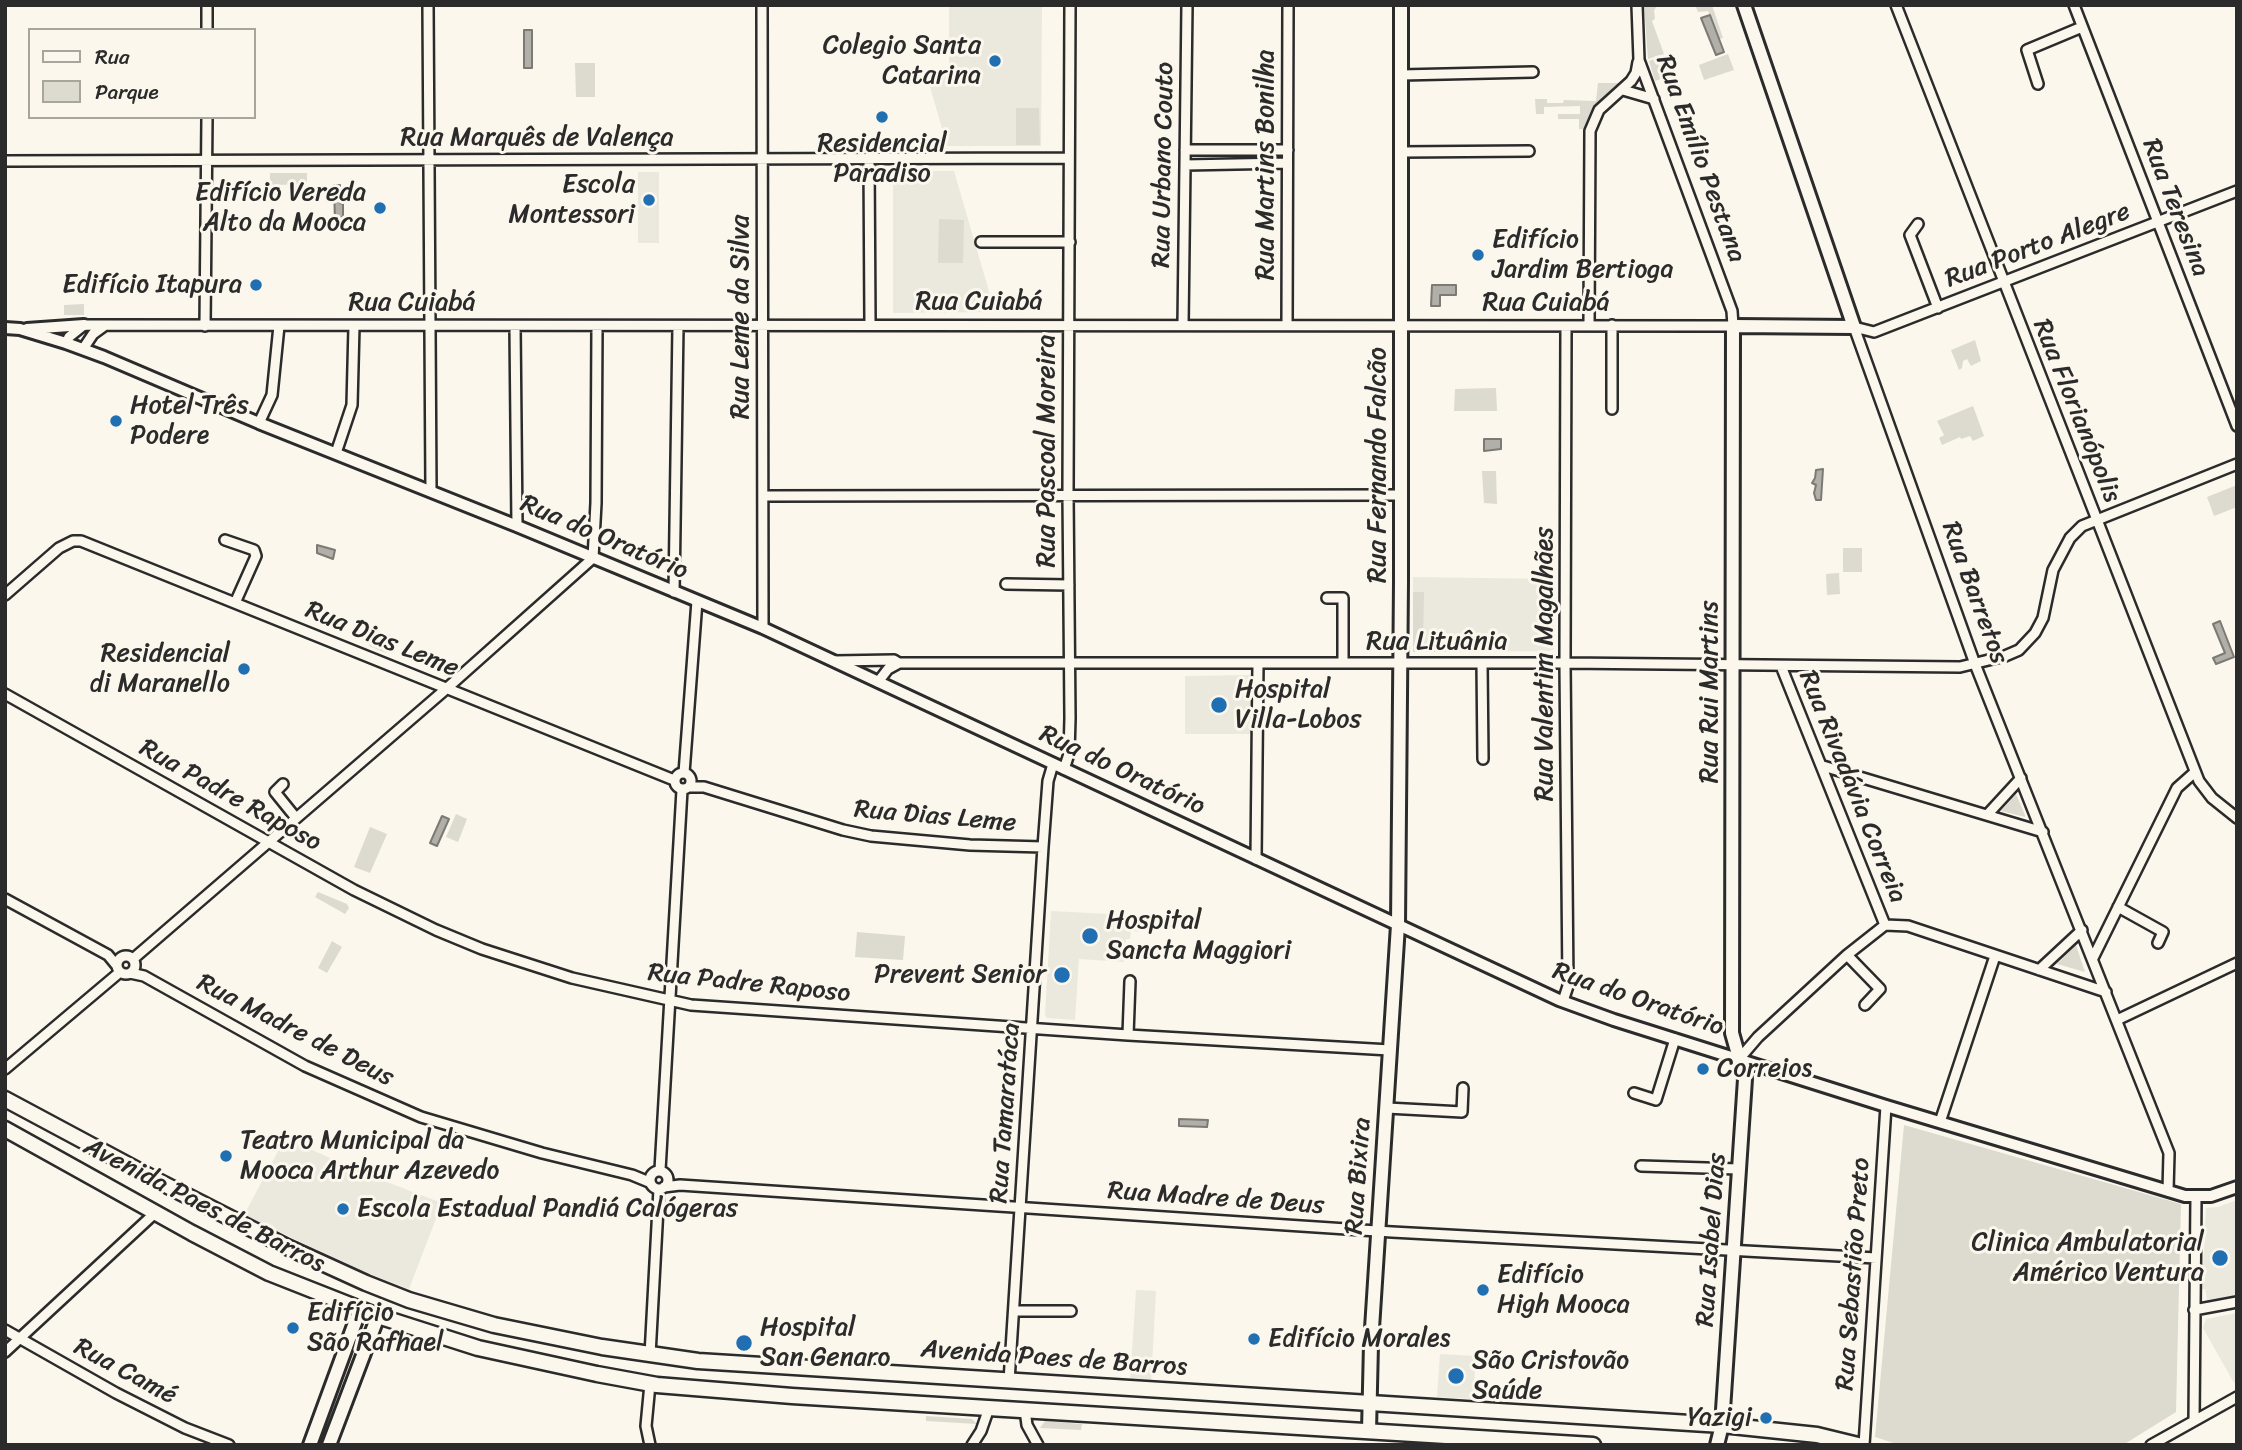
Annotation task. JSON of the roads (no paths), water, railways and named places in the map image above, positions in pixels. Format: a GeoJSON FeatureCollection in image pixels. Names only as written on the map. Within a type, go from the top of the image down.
{"type":"FeatureCollection","features":[{"type":"Feature","properties":{"kind":"main road","name":"Rua Fernando Falcão"},"geometry":{"type":"LineString","coordinates":[[1398,925],[1401,663],[1401,5]]}},
{"type":"Feature","properties":{"kind":"main road","name":"Rua Barretos"},"geometry":{"type":"LineString","coordinates":[[1744,5],[1854,327]]}},
{"type":"Feature","properties":{"kind":"main road","name":"Rua Cuiabá"},"geometry":{"type":"LineString","coordinates":[[1732,326],[1854,327]]}},
{"type":"Feature","properties":{"kind":"main road","name":"Rua Rui Martins"},"geometry":{"type":"LineString","coordinates":[[1732,326],[1732,1033],[1740,1058]]}},
{"type":"Feature","properties":{"kind":"main road","name":"Rua Bixira"},"geometry":{"type":"LineString","coordinates":[[1369,1431],[1378,1231],[1398,925]]}},
{"type":"Feature","properties":{"kind":"main road","name":"Rua Isabel Dias"},"geometry":{"type":"LineString","coordinates":[[1717,1445],[1722,1425],[1745,1079],[1740,1058]]}},
{"type":"Feature","properties":{"kind":"main road","name":"Avenida Paes de Barros"},"geometry":{"type":"LineString","coordinates":[[5,1099],[257,1232],[366,1283],[409,1300],[494,1325],[602,1347],[698,1361],[1722,1425],[1817,1434],[1858,1445]]}},
{"type":"Feature","properties":{"kind":"main road","name":"Avenida Paes de Barros"},"geometry":{"type":"LineString","coordinates":[[5,1129],[269,1273],[360,1309],[478,1348],[650,1384],[792,1396],[1593,1445]]}},
{"type":"Feature","properties":{"kind":"main road"},"geometry":{"type":"LineString","coordinates":[[310,1445],[360,1309],[375,1297],[382,1296],[399,1302],[409,1300]]}},
{"type":"Feature","properties":{"kind":"main road"},"geometry":{"type":"LineString","coordinates":[[329,1445],[378,1316]]}},
{"type":"Feature","properties":{"kind":"main road"},"geometry":{"type":"LineString","coordinates":[[913,1402],[928,1397],[997,1401],[1006,1395],[1009,1381]]}},
{"type":"Feature","properties":{"kind":"street"},"geometry":{"type":"LineString","coordinates":[[207,5],[207,28]]}},
{"type":"Feature","properties":{"kind":"street"},"geometry":{"type":"LineString","coordinates":[[428,5],[431,491]]}},
{"type":"Feature","properties":{"kind":"street","name":"Rua Leme da Silva"},"geometry":{"type":"LineString","coordinates":[[761,5],[763,628]]}},
{"type":"Feature","properties":{"kind":"street","name":"Rua Pascoal Moreira"},"geometry":{"type":"LineString","coordinates":[[1064,769],[1069,754],[1070,664],[1070,5]]}},
{"type":"Feature","properties":{"kind":"street","name":"Rua Urbano Couto"},"geometry":{"type":"LineString","coordinates":[[1183,325],[1187,5]]}},
{"type":"Feature","properties":{"kind":"street","name":"Rua Martins Bonilha"},"geometry":{"type":"LineString","coordinates":[[1287,325],[1288,5]]}},
{"type":"Feature","properties":{"kind":"street","name":"Rua Emílio Pestana"},"geometry":{"type":"LineString","coordinates":[[1637,5],[1639,60],[1732,311],[1732,326]]}},
{"type":"Feature","properties":{"kind":"street","name":"Rua Florianópolis"},"geometry":{"type":"LineString","coordinates":[[1896,5],[2195,772],[2211,798],[2237,818]]}},
{"type":"Feature","properties":{"kind":"street","name":"Rua Teresina"},"geometry":{"type":"LineString","coordinates":[[2074,5],[2237,426]]}},
{"type":"Feature","properties":{"kind":"street"},"geometry":{"type":"LineString","coordinates":[[2038,84],[2027,50],[2082,27]]}},
{"type":"Feature","properties":{"kind":"street"},"geometry":{"type":"LineString","coordinates":[[1589,325],[1590,131],[1599,110],[1623,90],[1636,74],[1639,60]]}},
{"type":"Feature","properties":{"kind":"street"},"geometry":{"type":"LineString","coordinates":[[1401,75],[1533,72]]}},
{"type":"Feature","properties":{"kind":"street"},"geometry":{"type":"LineString","coordinates":[[1623,90],[1654,99]]}},
{"type":"Feature","properties":{"kind":"street"},"geometry":{"type":"LineString","coordinates":[[205,326],[207,119]]}},
{"type":"Feature","properties":{"kind":"street"},"geometry":{"type":"LineString","coordinates":[[1185,150],[1288,150]]}},
{"type":"Feature","properties":{"kind":"street"},"geometry":{"type":"LineString","coordinates":[[1233,151],[1234,164]]}},
{"type":"Feature","properties":{"kind":"street"},"geometry":{"type":"LineString","coordinates":[[1401,152],[1529,151]]}},
{"type":"Feature","properties":{"kind":"street"},"geometry":{"type":"LineString","coordinates":[[869,158],[870,325]]}},
{"type":"Feature","properties":{"kind":"street","name":"Rua Marquês de Valença"},"geometry":{"type":"LineString","coordinates":[[5,161],[1068,158]]}},
{"type":"Feature","properties":{"kind":"street"},"geometry":{"type":"LineString","coordinates":[[1185,165],[1287,163]]}},
{"type":"Feature","properties":{"kind":"street","name":"Rua Porto Alegre"},"geometry":{"type":"LineString","coordinates":[[1854,327],[1874,332],[2237,191]]}},
{"type":"Feature","properties":{"kind":"street"},"geometry":{"type":"LineString","coordinates":[[1918,224],[1910,235],[1938,308]]}},
{"type":"Feature","properties":{"kind":"street"},"geometry":{"type":"LineString","coordinates":[[981,242],[1070,242]]}},
{"type":"Feature","properties":{"kind":"street"},"geometry":{"type":"LineString","coordinates":[[1612,325],[1612,409]]}},
{"type":"Feature","properties":{"kind":"street"},"geometry":{"type":"LineString","coordinates":[[20,330],[84,326]]}},
{"type":"Feature","properties":{"kind":"street"},"geometry":{"type":"LineString","coordinates":[[66,343],[69,337],[84,326]]}},
{"type":"Feature","properties":{"kind":"street","name":"Rua Cuiabá"},"geometry":{"type":"LineString","coordinates":[[84,326],[1732,326]]}},
{"type":"Feature","properties":{"kind":"street"},"geometry":{"type":"LineString","coordinates":[[83,349],[93,334],[104,326]]}},
{"type":"Feature","properties":{"kind":"street"},"geometry":{"type":"LineString","coordinates":[[259,423],[272,395],[279,326]]}},
{"type":"Feature","properties":{"kind":"street"},"geometry":{"type":"LineString","coordinates":[[335,453],[352,405],[354,326]]}},
{"type":"Feature","properties":{"kind":"street"},"geometry":{"type":"LineString","coordinates":[[515,326],[517,526]]}},
{"type":"Feature","properties":{"kind":"street"},"geometry":{"type":"LineString","coordinates":[[5,1069],[134,961],[296,817],[446,690],[593,558],[597,326]]}},
{"type":"Feature","properties":{"kind":"street"},"geometry":{"type":"LineString","coordinates":[[674,592],[678,326]]}},
{"type":"Feature","properties":{"kind":"street","name":"Rua Valentim Magalhães"},"geometry":{"type":"LineString","coordinates":[[1563,1001],[1568,986],[1566,326]]}},
{"type":"Feature","properties":{"kind":"street","name":"Rua Barretos"},"geometry":{"type":"LineString","coordinates":[[1854,327],[1975,664],[2169,1153],[2168,1191]]}},
{"type":"Feature","properties":{"kind":"street","name":"Rua do Oratório"},"geometry":{"type":"LineString","coordinates":[[5,328],[83,349],[763,628],[1563,1001],[1886,1106],[2185,1196],[2211,1196],[2237,1187]]}},
{"type":"Feature","properties":{"kind":"street","name":"Rua Lituânia"},"geometry":{"type":"LineString","coordinates":[[834,661],[1951,667],[1975,664],[2019,650],[2035,633],[2043,618],[2053,570],[2070,538],[2082,526],[2237,464]]}},
{"type":"Feature","properties":{"kind":"street"},"geometry":{"type":"LineString","coordinates":[[763,496],[1401,495]]}},
{"type":"Feature","properties":{"kind":"street"},"geometry":{"type":"LineString","coordinates":[[225,540],[254,550],[256,556],[235,603]]}},
{"type":"Feature","properties":{"kind":"street","name":"Rua Dias Leme"},"geometry":{"type":"LineString","coordinates":[[5,594],[59,548],[74,541],[97,547],[674,780],[678,774],[686,782],[830,826],[872,836],[970,845],[1043,847]]}},
{"type":"Feature","properties":{"kind":"street"},"geometry":{"type":"LineString","coordinates":[[1006,584],[1069,584]]}},
{"type":"Feature","properties":{"kind":"street"},"geometry":{"type":"LineString","coordinates":[[1327,598],[1343,598],[1343,663]]}},
{"type":"Feature","properties":{"kind":"street"},"geometry":{"type":"LineString","coordinates":[[662,1188],[652,1186],[657,1175],[697,601]]}},
{"type":"Feature","properties":{"kind":"street"},"geometry":{"type":"LineString","coordinates":[[864,676],[872,664],[882,660]]}},
{"type":"Feature","properties":{"kind":"street"},"geometry":{"type":"LineString","coordinates":[[878,682],[888,669],[899,663]]}},
{"type":"Feature","properties":{"kind":"street"},"geometry":{"type":"LineString","coordinates":[[1256,859],[1258,663]]}},
{"type":"Feature","properties":{"kind":"street"},"geometry":{"type":"LineString","coordinates":[[1482,663],[1483,759]]}},
{"type":"Feature","properties":{"kind":"street","name":"Rua Rivadávia Correia"},"geometry":{"type":"LineString","coordinates":[[1781,666],[1885,925]]}},
{"type":"Feature","properties":{"kind":"street","name":"Rua Padre Raposo"},"geometry":{"type":"LineString","coordinates":[[5,694],[354,890],[436,930],[572,978],[691,1005],[1390,1050]]}},
{"type":"Feature","properties":{"kind":"street","name":"Rua Tamaratáca"},"geometry":{"type":"LineString","coordinates":[[1009,1381],[1043,847],[1048,781],[1053,764]]}},
{"type":"Feature","properties":{"kind":"street"},"geometry":{"type":"LineString","coordinates":[[1823,766],[2043,832]]}},
{"type":"Feature","properties":{"kind":"street"},"geometry":{"type":"LineString","coordinates":[[2093,958],[2177,788],[2195,772]]}},
{"type":"Feature","properties":{"kind":"street"},"geometry":{"type":"LineString","coordinates":[[1987,816],[2021,778]]}},
{"type":"Feature","properties":{"kind":"street"},"geometry":{"type":"LineString","coordinates":[[283,784],[275,792],[296,817]]}},
{"type":"Feature","properties":{"kind":"street"},"geometry":{"type":"LineString","coordinates":[[5,899],[108,955],[122,970]]}},
{"type":"Feature","properties":{"kind":"street"},"geometry":{"type":"LineString","coordinates":[[2118,907],[2163,932],[2158,943]]}},
{"type":"Feature","properties":{"kind":"street"},"geometry":{"type":"LineString","coordinates":[[1740,1058],[1758,1037],[1847,955],[1885,925],[1908,926],[2106,992]]}},
{"type":"Feature","properties":{"kind":"street"},"geometry":{"type":"LineString","coordinates":[[2039,970],[2081,930]]}},
{"type":"Feature","properties":{"kind":"street"},"geometry":{"type":"LineString","coordinates":[[108,955],[134,961]]}},
{"type":"Feature","properties":{"kind":"street"},"geometry":{"type":"LineString","coordinates":[[1847,955],[1880,989],[1866,1006]]}},
{"type":"Feature","properties":{"kind":"street"},"geometry":{"type":"LineString","coordinates":[[1940,1122],[1995,956]]}},
{"type":"Feature","properties":{"kind":"street"},"geometry":{"type":"LineString","coordinates":[[122,957],[122,970]]}},
{"type":"Feature","properties":{"kind":"street","name":"Rua Madre de Deus"},"geometry":{"type":"LineString","coordinates":[[134,961],[144,976]]}},
{"type":"Feature","properties":{"kind":"street"},"geometry":{"type":"LineString","coordinates":[[2117,1020],[2237,963]]}},
{"type":"Feature","properties":{"kind":"street","name":"Rua Madre de Deus"},"geometry":{"type":"LineString","coordinates":[[122,970],[144,976],[305,1066],[421,1117],[542,1153],[632,1175],[657,1175]]}},
{"type":"Feature","properties":{"kind":"street"},"geometry":{"type":"LineString","coordinates":[[1128,1035],[1130,981]]}},
{"type":"Feature","properties":{"kind":"street"},"geometry":{"type":"LineString","coordinates":[[1634,1093],[1656,1100],[1675,1039]]}},
{"type":"Feature","properties":{"kind":"street"},"geometry":{"type":"LineString","coordinates":[[1387,1108],[1462,1112],[1463,1088]]}},
{"type":"Feature","properties":{"kind":"street","name":"Rua Sebastião Preto"},"geometry":{"type":"LineString","coordinates":[[1864,1445],[1886,1106]]}},
{"type":"Feature","properties":{"kind":"street"},"geometry":{"type":"LineString","coordinates":[[1641,1166],[1739,1169]]}},
{"type":"Feature","properties":{"kind":"street"},"geometry":{"type":"LineString","coordinates":[[657,1175],[680,1185]]}},
{"type":"Feature","properties":{"kind":"street"},"geometry":{"type":"LineString","coordinates":[[650,1355],[662,1188],[668,1180],[657,1175]]}},
{"type":"Feature","properties":{"kind":"street","name":"Rua Madre de Deus"},"geometry":{"type":"LineString","coordinates":[[662,1188],[680,1185],[1378,1231],[1876,1258]]}},
{"type":"Feature","properties":{"kind":"street"},"geometry":{"type":"LineString","coordinates":[[2194,1421],[2196,1196]]}},
{"type":"Feature","properties":{"kind":"street"},"geometry":{"type":"LineString","coordinates":[[5,1352],[155,1213]]}},
{"type":"Feature","properties":{"kind":"street"},"geometry":{"type":"LineString","coordinates":[[2194,1310],[2237,1303]]}},
{"type":"Feature","properties":{"kind":"street"},"geometry":{"type":"LineString","coordinates":[[1015,1311],[1071,1311]]}},
{"type":"Feature","properties":{"kind":"street","name":"Rua Camé"},"geometry":{"type":"LineString","coordinates":[[5,1330],[116,1394],[185,1428],[229,1445]]}},
{"type":"Feature","properties":{"kind":"street"},"geometry":{"type":"LineString","coordinates":[[650,1384],[646,1426],[650,1445]]}},
{"type":"Feature","properties":{"kind":"street"},"geometry":{"type":"LineString","coordinates":[[2151,1445],[2236,1400]]}},
{"type":"Feature","properties":{"kind":"street"},"geometry":{"type":"LineString","coordinates":[[972,1445],[981,1431],[989,1408]]}},
{"type":"Feature","properties":{"kind":"street"},"geometry":{"type":"LineString","coordinates":[[1025,1410],[1027,1425],[1038,1445]]}},
{"type":"Feature","properties":{"kind":"place","name":"Colegio Santa Catarina"},"geometry":{"type":"Point","coordinates":[995,61]}},
{"type":"Feature","properties":{"kind":"place","name":"Residencial Paradiso"},"geometry":{"type":"Point","coordinates":[882,117]}},
{"type":"Feature","properties":{"kind":"place","name":"Escola Montessori"},"geometry":{"type":"Point","coordinates":[649,200]}},
{"type":"Feature","properties":{"kind":"place","name":"Edifício Vereda Alto da Mooca"},"geometry":{"type":"Point","coordinates":[380,208]}},
{"type":"Feature","properties":{"kind":"place","name":"Edifício Jardim Bertioga"},"geometry":{"type":"Point","coordinates":[1478,255]}},
{"type":"Feature","properties":{"kind":"place","name":"Edifício Itapura"},"geometry":{"type":"Point","coordinates":[256,285]}},
{"type":"Feature","properties":{"kind":"place","name":"Hotel Três Podere"},"geometry":{"type":"Point","coordinates":[116,421]}},
{"type":"Feature","properties":{"kind":"place","name":"Residencial di Maranello"},"geometry":{"type":"Point","coordinates":[244,669]}},
{"type":"Feature","properties":{"kind":"place","name":"Hospital Villa-Lobos"},"geometry":{"type":"Point","coordinates":[1219,705]}},
{"type":"Feature","properties":{"kind":"place","name":"Hospital Sancta Maggiori"},"geometry":{"type":"Point","coordinates":[1090,936]}},
{"type":"Feature","properties":{"kind":"place","name":"Prevent Senior"},"geometry":{"type":"Point","coordinates":[1062,975]}},
{"type":"Feature","properties":{"kind":"place","name":"Correios"},"geometry":{"type":"Point","coordinates":[1703,1069]}},
{"type":"Feature","properties":{"kind":"place","name":"Teatro Municipal da Mooca Arthur Azevedo"},"geometry":{"type":"Point","coordinates":[226,1156]}},
{"type":"Feature","properties":{"kind":"place","name":"Escola Estadual Pandiá Calógeras"},"geometry":{"type":"Point","coordinates":[343,1209]}},
{"type":"Feature","properties":{"kind":"place","name":"Clinica Ambulatorial Américo Ventura"},"geometry":{"type":"Point","coordinates":[2220,1258]}},
{"type":"Feature","properties":{"kind":"place","name":"Edifício High Mooca"},"geometry":{"type":"Point","coordinates":[1483,1290]}},
{"type":"Feature","properties":{"kind":"place","name":"Edifício São Rafhael"},"geometry":{"type":"Point","coordinates":[293,1328]}},
{"type":"Feature","properties":{"kind":"place","name":"Edifício Morales"},"geometry":{"type":"Point","coordinates":[1254,1339]}},
{"type":"Feature","properties":{"kind":"place","name":"Hospital San Genaro"},"geometry":{"type":"Point","coordinates":[744,1343]}},
{"type":"Feature","properties":{"kind":"place","name":"São Cristovão Saúde"},"geometry":{"type":"Point","coordinates":[1456,1376]}},
{"type":"Feature","properties":{"kind":"place","name":"Yazigi"},"geometry":{"type":"Point","coordinates":[1766,1418]}}]}
